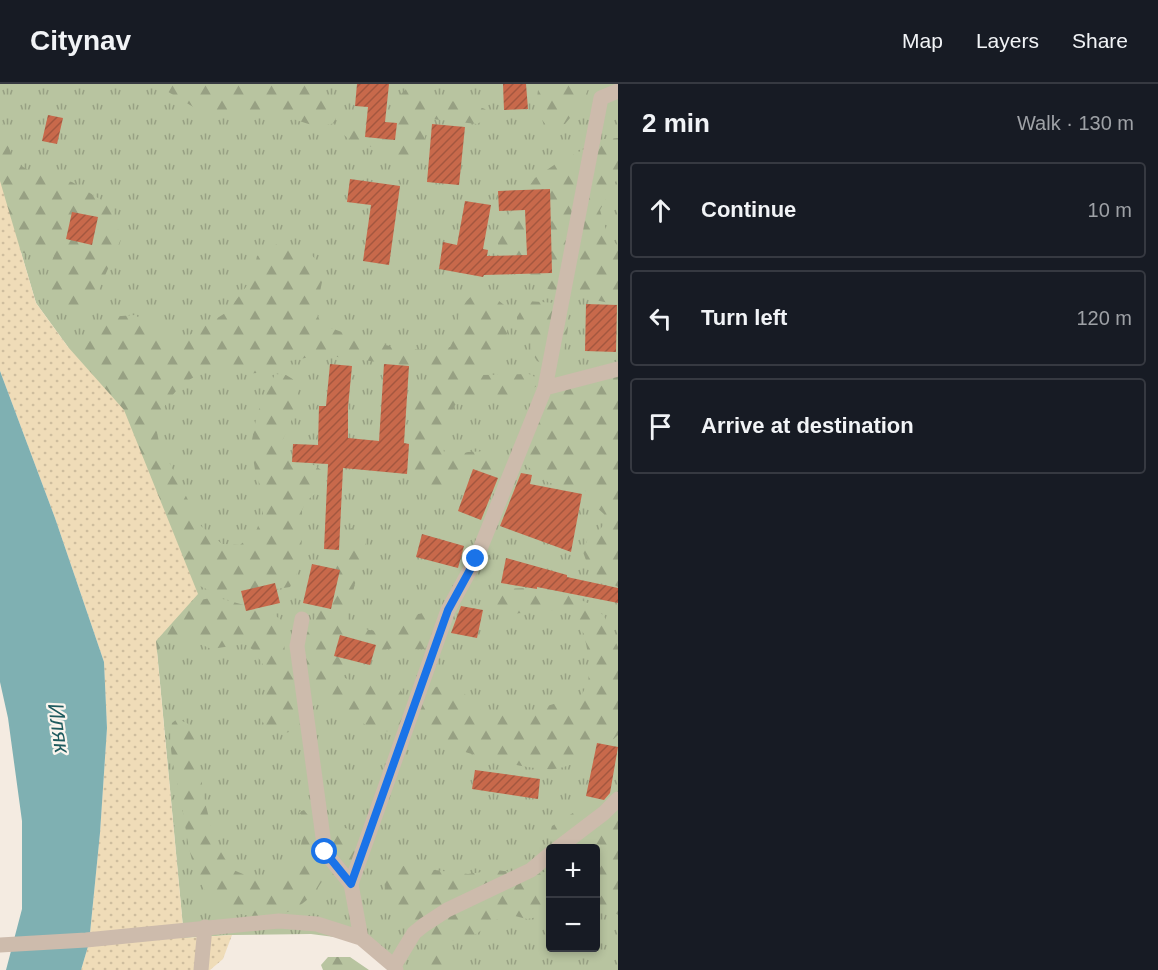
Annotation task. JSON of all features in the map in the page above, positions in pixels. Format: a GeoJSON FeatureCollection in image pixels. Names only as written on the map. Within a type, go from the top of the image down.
{"type":"FeatureCollection","features":[{"type":"Feature","properties":{"kind":"street"},"geometry":{"type":"LineString","coordinates":[[351,884],[448,610],[476,559],[545,388],[601,98],[618,91]]}},
{"type":"Feature","properties":{"kind":"street"},"geometry":{"type":"LineString","coordinates":[[545,388],[618,369]]}},
{"type":"Feature","properties":{"kind":"street"},"geometry":{"type":"LineString","coordinates":[[302,619],[297,646],[325,852],[351,884],[361,938]]}},
{"type":"Feature","properties":{"kind":"street"},"geometry":{"type":"LineString","coordinates":[[564,844],[618,799]]}},
{"type":"Feature","properties":{"kind":"street"},"geometry":{"type":"LineString","coordinates":[[0,945],[86,940],[279,921],[317,924],[361,938],[395,968],[414,933],[424,925],[447,910],[531,870],[546,857]]}},
{"type":"Feature","properties":{"kind":"street"},"geometry":{"type":"LineString","coordinates":[[200,928],[201,970]]}},
{"type":"Feature","properties":{"kind":"green space"},"geometry":{"type":"Polygon","coordinates":[[[0,84],[618,84],[618,970],[394,970],[365,941],[311,934],[184,938],[156,641],[68,347],[36,303],[0,181],[0,84]]]}},
{"type":"Feature","properties":{"kind":"green space"},"geometry":{"type":"Polygon","coordinates":[[[155,84],[311,84],[337,109],[335,123],[318,127],[271,112],[247,112],[225,117],[205,114],[155,84]]]}},
{"type":"Feature","properties":{"kind":"green space"},"geometry":{"type":"Polygon","coordinates":[[[539,84],[590,84],[583,102],[565,124],[548,127],[538,107],[539,84]]]}},
{"type":"Feature","properties":{"kind":"green space"},"geometry":{"type":"Polygon","coordinates":[[[407,88],[421,92],[432,100],[466,102],[485,109],[488,113],[487,119],[477,124],[432,119],[416,166],[406,167],[391,149],[359,144],[343,134],[345,123],[361,113],[381,117],[391,114],[398,97],[407,88]]]}},
{"type":"Feature","properties":{"kind":"green space"},"geometry":{"type":"Polygon","coordinates":[[[0,116],[13,161],[35,174],[72,182],[111,206],[121,239],[93,303],[75,314],[54,307],[46,279],[55,245],[43,246],[33,256],[5,247],[0,242],[0,116]]]}},
{"type":"Feature","properties":{"kind":"green space"},"geometry":{"type":"Polygon","coordinates":[[[618,138],[618,177],[600,210],[606,230],[618,247],[618,305],[554,291],[522,279],[498,246],[498,230],[535,178],[557,163],[604,139],[618,138]]]}},
{"type":"Feature","properties":{"kind":"green space"},"geometry":{"type":"Polygon","coordinates":[[[277,244],[305,248],[319,263],[322,282],[316,311],[321,324],[384,345],[418,349],[450,347],[462,307],[467,300],[475,293],[494,297],[508,308],[507,334],[498,355],[490,358],[479,368],[482,375],[529,374],[539,379],[539,385],[510,399],[476,399],[455,405],[442,441],[444,452],[453,456],[468,452],[489,451],[504,460],[503,467],[497,471],[461,477],[437,491],[419,483],[413,471],[412,460],[416,396],[418,390],[433,373],[427,368],[321,355],[284,362],[267,372],[245,374],[226,369],[202,372],[181,385],[166,403],[156,427],[159,442],[201,526],[222,544],[240,545],[256,531],[263,514],[262,489],[256,476],[251,445],[257,414],[275,374],[286,375],[296,381],[297,390],[294,414],[281,444],[287,455],[321,470],[321,480],[315,494],[306,501],[302,510],[302,540],[298,571],[290,587],[234,595],[213,592],[176,575],[0,256],[63,357],[85,347],[108,317],[135,315],[167,339],[182,340],[227,312],[252,279],[257,256],[277,244]]]}},
{"type":"Feature","properties":{"kind":"green space"},"geometry":{"type":"Polygon","coordinates":[[[527,301],[556,303],[568,313],[564,349],[559,361],[544,364],[537,361],[532,353],[532,342],[517,330],[517,317],[527,301]]]}},
{"type":"Feature","properties":{"kind":"green space"},"geometry":{"type":"Polygon","coordinates":[[[580,367],[618,372],[618,587],[590,571],[583,552],[588,538],[596,534],[606,522],[604,514],[596,507],[592,496],[580,487],[549,483],[527,466],[526,450],[558,376],[580,367]]]}},
{"type":"Feature","properties":{"kind":"green space"},"geometry":{"type":"Polygon","coordinates":[[[351,528],[363,535],[367,547],[350,599],[347,618],[352,627],[387,633],[404,625],[418,614],[432,612],[436,619],[433,634],[425,649],[388,649],[354,665],[340,665],[336,670],[338,675],[354,681],[389,683],[398,688],[402,693],[406,709],[401,723],[396,728],[381,731],[373,728],[324,698],[314,705],[303,722],[294,730],[283,733],[272,730],[260,718],[268,679],[264,666],[253,650],[245,644],[211,649],[188,638],[174,637],[162,645],[147,667],[168,606],[216,597],[272,613],[281,620],[285,652],[291,655],[311,627],[344,544],[346,533],[351,528]]]}},
{"type":"Feature","properties":{"kind":"green space"},"geometry":{"type":"Polygon","coordinates":[[[551,587],[590,604],[604,616],[618,647],[618,735],[579,761],[554,769],[543,769],[507,763],[466,752],[448,746],[424,733],[417,720],[419,706],[427,693],[439,686],[455,687],[482,710],[500,715],[523,713],[581,696],[588,683],[590,663],[584,634],[570,614],[555,610],[500,615],[492,609],[493,599],[501,589],[551,587]]]}},
{"type":"Feature","properties":{"kind":"green space"},"geometry":{"type":"Polygon","coordinates":[[[177,719],[187,723],[197,734],[203,794],[215,842],[231,869],[250,877],[282,875],[296,863],[303,837],[303,818],[299,812],[304,810],[316,826],[349,829],[362,836],[369,846],[368,862],[357,871],[324,878],[306,901],[281,914],[246,915],[229,911],[215,902],[197,875],[190,851],[171,752],[172,723],[177,719]]]}},
{"type":"Feature","properties":{"kind":"green space"},"geometry":{"type":"Polygon","coordinates":[[[618,785],[618,915],[607,907],[600,908],[600,844],[552,844],[549,836],[552,826],[618,785]]]}},
{"type":"Feature","properties":{"kind":"green space"},"geometry":{"type":"Polygon","coordinates":[[[397,865],[468,874],[496,870],[535,875],[546,871],[546,916],[527,919],[511,915],[496,920],[469,939],[439,942],[393,904],[387,895],[385,885],[390,871],[397,865]]]}},
{"type":"Feature","properties":{"kind":"green space"},"geometry":{"type":"Polygon","coordinates":[[[427,949],[440,953],[458,970],[415,970],[417,955],[427,949]]]}},
{"type":"Feature","properties":{"kind":"green space"},"geometry":{"type":"Polygon","coordinates":[[[328,957],[350,957],[369,970],[323,970],[321,965],[328,957]]]}},
{"type":"Feature","properties":{"kind":"sand"},"geometry":{"type":"Polygon","coordinates":[[[0,181],[36,303],[68,347],[124,410],[198,594],[156,641],[184,938],[232,935],[223,959],[210,970],[81,970],[89,943],[100,833],[107,728],[104,662],[55,518],[0,371],[0,181]]]}},
{"type":"Feature","properties":{"kind":"water","name":"Иляк"},"geometry":{"type":"Polygon","coordinates":[[[0,371],[55,518],[104,662],[107,728],[100,833],[89,943],[81,970],[6,970],[22,909],[22,821],[8,718],[0,682],[0,371]]]}},
{"type":"Feature","properties":{"kind":"building"},"geometry":{"type":"Polygon","coordinates":[[[357,84],[389,84],[385,122],[397,123],[395,140],[365,137],[368,107],[355,106],[357,84]]]}},
{"type":"Feature","properties":{"kind":"building"},"geometry":{"type":"Polygon","coordinates":[[[503,84],[526,84],[528,109],[504,110],[503,84]]]}},
{"type":"Feature","properties":{"kind":"building"},"geometry":{"type":"Polygon","coordinates":[[[48,115],[63,118],[57,144],[42,141],[48,115]]]}},
{"type":"Feature","properties":{"kind":"building"},"geometry":{"type":"Polygon","coordinates":[[[432,124],[465,127],[459,185],[427,182],[432,124]]]}},
{"type":"Feature","properties":{"kind":"building"},"geometry":{"type":"Polygon","coordinates":[[[350,179],[400,186],[389,265],[363,261],[371,205],[347,202],[350,179]]]}},
{"type":"Feature","properties":{"kind":"building"},"geometry":{"type":"Polygon","coordinates":[[[550,189],[552,273],[484,275],[483,277],[439,269],[443,242],[457,245],[465,201],[491,205],[483,249],[488,250],[487,256],[527,255],[525,210],[499,211],[498,191],[550,189]]]}},
{"type":"Feature","properties":{"kind":"building"},"geometry":{"type":"Polygon","coordinates":[[[72,212],[98,217],[92,245],[66,239],[72,212]]]}},
{"type":"Feature","properties":{"kind":"building"},"geometry":{"type":"Polygon","coordinates":[[[586,304],[617,305],[616,352],[585,351],[586,304]]]}},
{"type":"Feature","properties":{"kind":"building"},"geometry":{"type":"Polygon","coordinates":[[[330,364],[352,366],[348,438],[379,441],[384,364],[409,366],[404,443],[409,444],[407,474],[343,468],[339,550],[324,549],[328,464],[292,462],[293,444],[318,445],[319,406],[326,406],[330,364]]]}},
{"type":"Feature","properties":{"kind":"building"},"geometry":{"type":"Polygon","coordinates":[[[473,469],[498,478],[481,520],[458,511],[473,469]]]}},
{"type":"Feature","properties":{"kind":"building"},"geometry":{"type":"Polygon","coordinates":[[[521,473],[532,475],[530,484],[582,494],[571,552],[500,526],[521,473]]]}},
{"type":"Feature","properties":{"kind":"building"},"geometry":{"type":"Polygon","coordinates":[[[422,534],[464,546],[458,568],[416,557],[422,534]]]}},
{"type":"Feature","properties":{"kind":"building"},"geometry":{"type":"Polygon","coordinates":[[[506,558],[567,575],[567,577],[618,588],[618,603],[537,587],[537,589],[501,583],[506,558]]]}},
{"type":"Feature","properties":{"kind":"building"},"geometry":{"type":"Polygon","coordinates":[[[312,564],[340,570],[331,609],[303,603],[312,564]]]}},
{"type":"Feature","properties":{"kind":"building"},"geometry":{"type":"Polygon","coordinates":[[[275,583],[280,603],[246,611],[241,591],[275,583]]]}},
{"type":"Feature","properties":{"kind":"building"},"geometry":{"type":"Polygon","coordinates":[[[461,606],[483,610],[477,638],[451,633],[461,606]]]}},
{"type":"Feature","properties":{"kind":"building"},"geometry":{"type":"Polygon","coordinates":[[[340,635],[376,645],[370,665],[334,656],[340,635]]]}},
{"type":"Feature","properties":{"kind":"building"},"geometry":{"type":"Polygon","coordinates":[[[597,743],[618,747],[610,793],[604,800],[586,796],[597,743]]]}},
{"type":"Feature","properties":{"kind":"building"},"geometry":{"type":"Polygon","coordinates":[[[475,770],[540,779],[538,799],[472,789],[475,770]]]}},
{"type":"Feature","properties":{"kind":"route"},"geometry":{"type":"LineString","coordinates":[[325,852],[351,884],[448,610],[476,559]]}}]}
